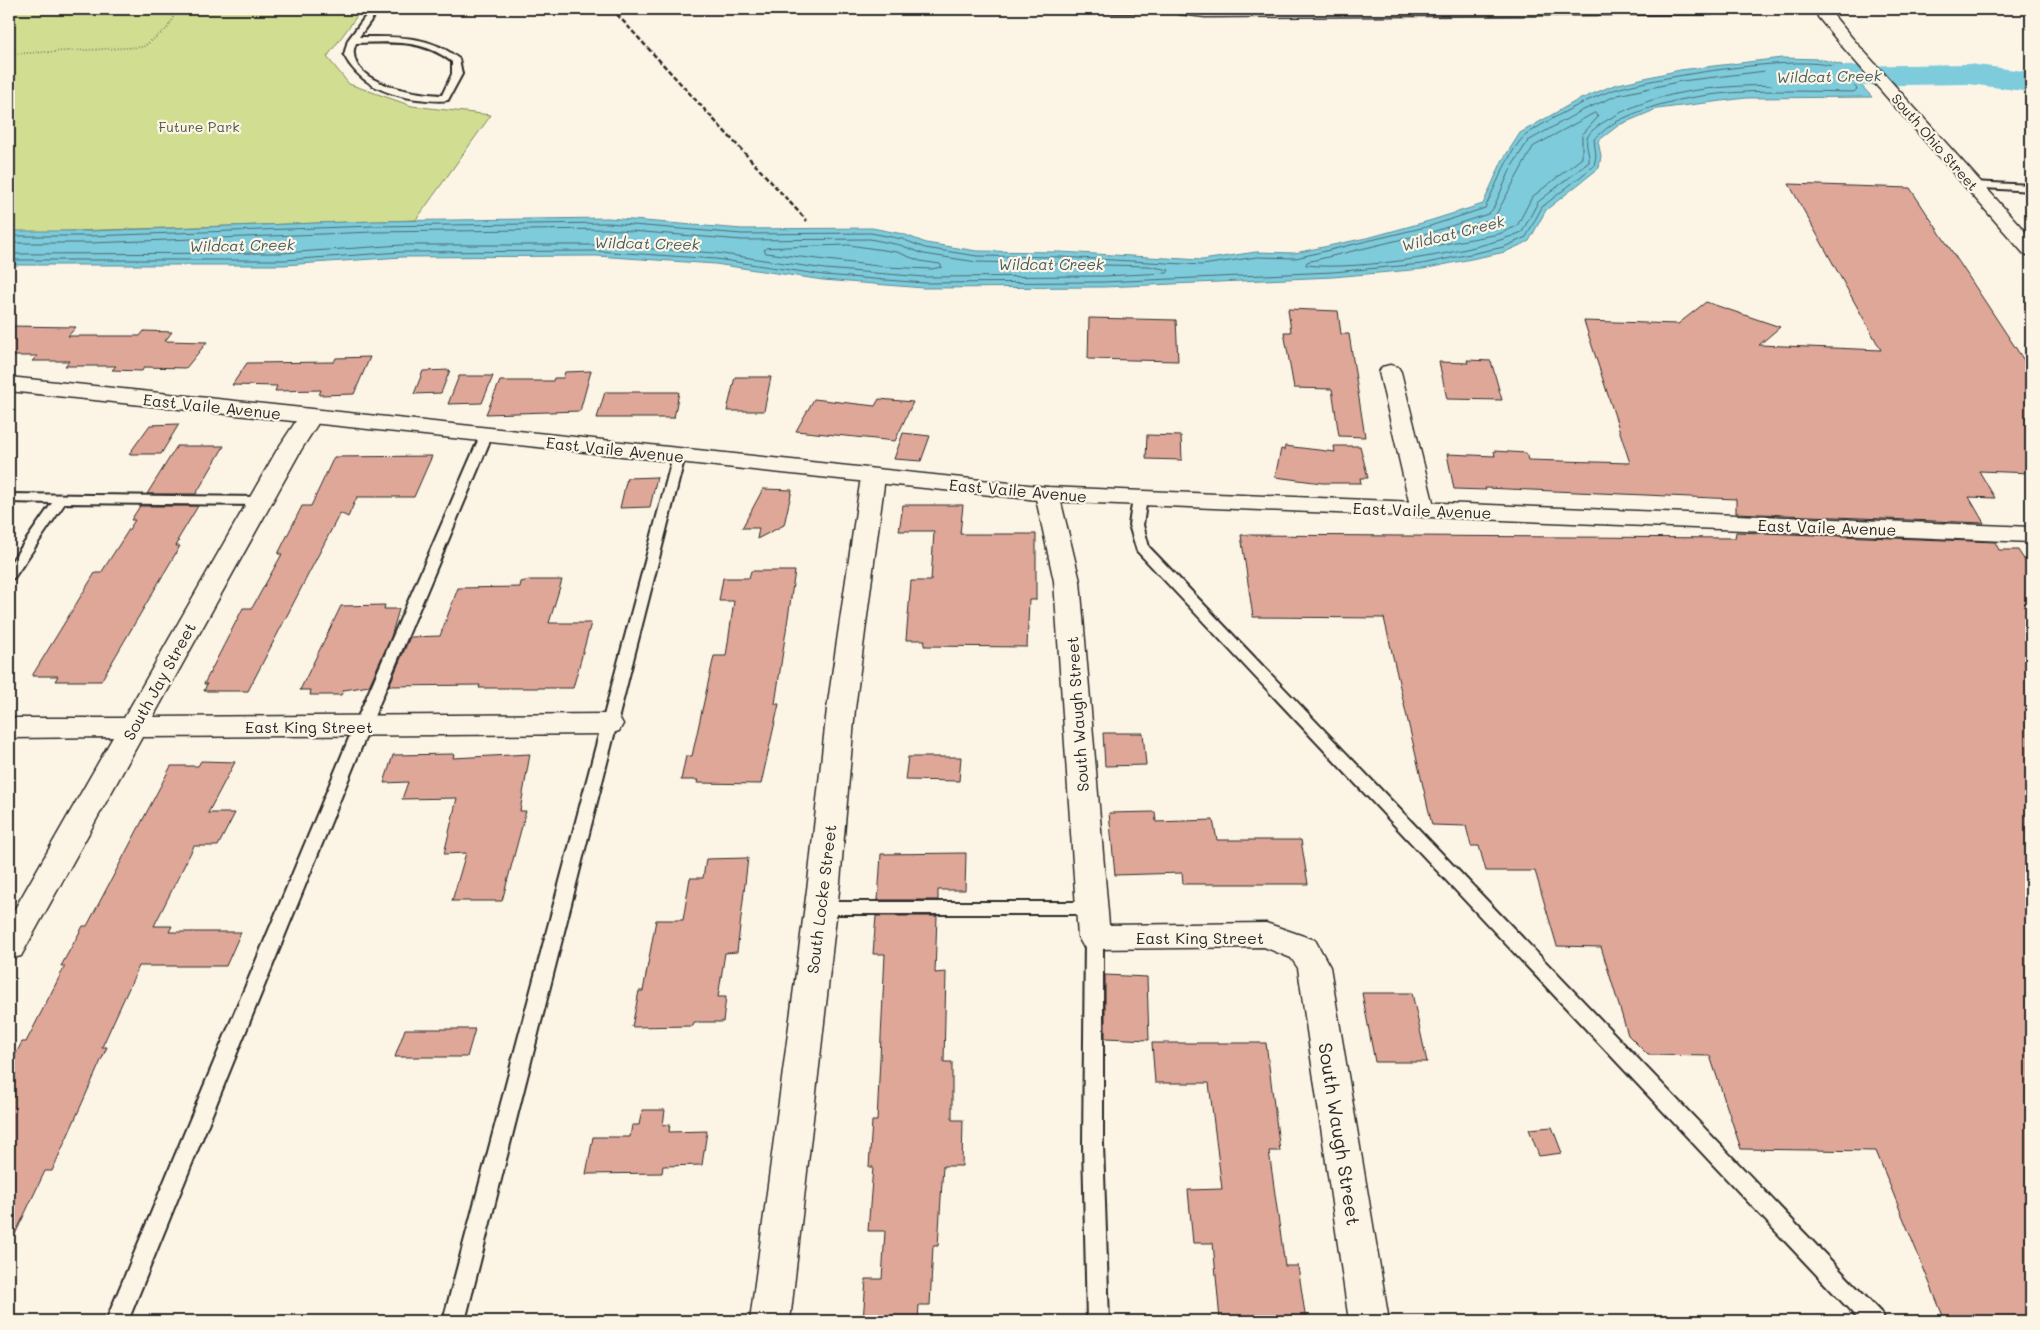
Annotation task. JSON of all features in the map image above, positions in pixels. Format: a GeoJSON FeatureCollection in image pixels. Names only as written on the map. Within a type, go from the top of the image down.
{"type":"FeatureCollection","features":[{"type":"Feature","properties":{"kind":"street"},"geometry":{"type":"LineString","coordinates":[[1179,9],[1205,12],[1712,9]]}},
{"type":"Feature","properties":{"kind":"street","name":"South Ohio Street"},"geometry":{"type":"LineString","coordinates":[[1824,9],[1826,17],[1847,42],[2031,250]]}},
{"type":"Feature","properties":{"kind":"street"},"geometry":{"type":"LineString","coordinates":[[1390,372],[1423,510]]}},
{"type":"Feature","properties":{"kind":"street","name":"East Vaile Avenue"},"geometry":{"type":"LineString","coordinates":[[9,384],[1047,494],[2031,535]]}},
{"type":"Feature","properties":{"kind":"street","name":"South Jay Street"},"geometry":{"type":"LineString","coordinates":[[9,947],[260,501],[310,417]]}},
{"type":"Feature","properties":{"kind":"street","name":"South Locke Street"},"geometry":{"type":"LineString","coordinates":[[770,1321],[820,908],[841,709],[873,477]]}},
{"type":"Feature","properties":{"kind":"street","name":"South Waugh Street"},"geometry":{"type":"LineString","coordinates":[[1047,494],[1067,581],[1093,923]]}},
{"type":"Feature","properties":{"kind":"street","name":"East King Street"},"geometry":{"type":"LineString","coordinates":[[9,728],[609,724]]}},
{"type":"Feature","properties":{"kind":"street","name":"East King Street"},"geometry":{"type":"LineString","coordinates":[[1093,923],[1266,935],[1303,949]]}},
{"type":"Feature","properties":{"kind":"street","name":"South Waugh Street"},"geometry":{"type":"LineString","coordinates":[[1303,949],[1314,967],[1369,1321]]}},
{"type":"Feature","properties":{"kind":"lane"},"geometry":{"type":"LineString","coordinates":[[352,40],[394,40],[422,44],[441,50],[456,61],[457,74],[446,98],[411,97],[383,86],[360,72],[349,56],[352,40],[375,9]]}},
{"type":"Feature","properties":{"kind":"lane"},"geometry":{"type":"LineString","coordinates":[[1062,9],[1179,9]]}},
{"type":"Feature","properties":{"kind":"lane"},"geometry":{"type":"LineString","coordinates":[[1973,185],[2031,188]]}},
{"type":"Feature","properties":{"kind":"lane"},"geometry":{"type":"LineString","coordinates":[[117,1321],[362,726],[486,436]]}},
{"type":"Feature","properties":{"kind":"lane"},"geometry":{"type":"LineString","coordinates":[[454,1321],[679,456]]}},
{"type":"Feature","properties":{"kind":"lane"},"geometry":{"type":"LineString","coordinates":[[9,498],[260,501]]}},
{"type":"Feature","properties":{"kind":"lane"},"geometry":{"type":"LineString","coordinates":[[9,575],[62,498]]}},
{"type":"Feature","properties":{"kind":"lane"},"geometry":{"type":"LineString","coordinates":[[1140,498],[1136,525],[1142,548],[1874,1321]]}},
{"type":"Feature","properties":{"kind":"lane"},"geometry":{"type":"LineString","coordinates":[[820,908],[1093,923],[1093,1144],[1098,1321]]}},
{"type":"Feature","properties":{"kind":"path"},"geometry":{"type":"LineString","coordinates":[[9,54],[144,47],[167,29],[174,18],[173,9]]}},
{"type":"Feature","properties":{"kind":"green space","name":"Future Park"},"geometry":{"type":"Polygon","coordinates":[[[9,9],[362,9],[327,57],[349,84],[412,106],[491,115],[416,220],[9,233],[9,9]]]}},
{"type":"Feature","properties":{"kind":"water"},"geometry":{"type":"Polygon","coordinates":[[[1782,58],[1820,59],[1842,65],[1872,97],[1746,98],[1657,109],[1619,125],[1598,141],[1601,156],[1599,168],[1546,210],[1529,241],[1505,252],[1423,269],[1333,277],[1104,287],[924,288],[823,280],[715,264],[597,256],[402,257],[284,265],[9,265],[9,231],[91,231],[373,221],[608,218],[742,229],[872,228],[903,234],[926,243],[977,251],[1060,252],[1202,260],[1256,252],[1295,253],[1371,237],[1483,204],[1502,161],[1520,133],[1576,101],[1614,85],[1680,70],[1782,58]]]}},
{"type":"Feature","properties":{"kind":"building"},"geometry":{"type":"Polygon","coordinates":[[[1789,184],[1910,188],[2031,371],[2031,473],[1979,471],[1995,498],[1969,497],[1984,523],[1736,513],[1736,499],[1485,488],[1486,490],[1454,489],[1447,454],[1495,456],[1494,451],[1526,453],[1528,460],[1630,463],[1584,321],[1678,324],[1706,302],[1780,327],[1759,345],[1881,350],[1789,184]]]}},
{"type":"Feature","properties":{"kind":"building"},"geometry":{"type":"Polygon","coordinates":[[[1288,309],[1338,311],[1341,334],[1349,334],[1365,437],[1339,436],[1332,389],[1294,388],[1284,332],[1291,332],[1288,309]]]}},
{"type":"Feature","properties":{"kind":"building"},"geometry":{"type":"Polygon","coordinates":[[[1089,318],[1176,320],[1178,361],[1088,359],[1089,318]]]}},
{"type":"Feature","properties":{"kind":"building"},"geometry":{"type":"Polygon","coordinates":[[[9,326],[76,327],[68,336],[140,336],[144,331],[172,332],[165,341],[207,342],[186,368],[144,367],[142,371],[112,370],[116,366],[65,366],[69,361],[32,361],[37,356],[9,356],[9,326]]]}},
{"type":"Feature","properties":{"kind":"building"},"geometry":{"type":"Polygon","coordinates":[[[370,357],[354,394],[319,395],[321,390],[275,391],[277,386],[232,385],[247,363],[334,362],[336,358],[370,357]]]}},
{"type":"Feature","properties":{"kind":"building"},"geometry":{"type":"Polygon","coordinates":[[[1467,360],[1491,361],[1502,400],[1447,399],[1439,362],[1468,363],[1467,360]]]}},
{"type":"Feature","properties":{"kind":"building"},"geometry":{"type":"Polygon","coordinates":[[[450,370],[441,393],[414,394],[423,371],[450,370]]]}},
{"type":"Feature","properties":{"kind":"building"},"geometry":{"type":"Polygon","coordinates":[[[591,371],[580,411],[486,414],[500,381],[553,381],[554,378],[563,378],[565,372],[591,371]]]}},
{"type":"Feature","properties":{"kind":"building"},"geometry":{"type":"Polygon","coordinates":[[[459,376],[493,376],[482,403],[448,404],[459,376]]]}},
{"type":"Feature","properties":{"kind":"building"},"geometry":{"type":"Polygon","coordinates":[[[735,377],[771,377],[764,411],[727,411],[735,377]]]}},
{"type":"Feature","properties":{"kind":"building"},"geometry":{"type":"Polygon","coordinates":[[[605,392],[679,392],[674,418],[597,418],[605,392]]]}},
{"type":"Feature","properties":{"kind":"building"},"geometry":{"type":"Polygon","coordinates":[[[814,399],[875,406],[879,399],[913,402],[895,441],[796,431],[814,399]]]}},
{"type":"Feature","properties":{"kind":"building"},"geometry":{"type":"Polygon","coordinates":[[[179,424],[161,454],[129,454],[150,425],[179,424]]]}},
{"type":"Feature","properties":{"kind":"building"},"geometry":{"type":"Polygon","coordinates":[[[903,433],[930,436],[921,461],[894,459],[903,433]]]}},
{"type":"Feature","properties":{"kind":"building"},"geometry":{"type":"Polygon","coordinates":[[[1147,435],[1181,436],[1182,460],[1146,459],[1147,435]]]}},
{"type":"Feature","properties":{"kind":"building"},"geometry":{"type":"Polygon","coordinates":[[[177,446],[224,446],[196,494],[147,494],[177,446]]]}},
{"type":"Feature","properties":{"kind":"building"},"geometry":{"type":"Polygon","coordinates":[[[1285,446],[1335,452],[1334,446],[1360,446],[1368,478],[1360,478],[1361,483],[1322,483],[1275,477],[1281,449],[1284,450],[1285,446]]]}},
{"type":"Feature","properties":{"kind":"building"},"geometry":{"type":"Polygon","coordinates":[[[432,456],[414,497],[357,497],[348,517],[340,513],[248,691],[204,691],[207,684],[204,684],[243,608],[252,608],[282,554],[278,554],[302,506],[311,506],[334,457],[432,456]]]}},
{"type":"Feature","properties":{"kind":"building"},"geometry":{"type":"Polygon","coordinates":[[[657,477],[650,507],[620,508],[627,478],[657,477]]]}},
{"type":"Feature","properties":{"kind":"building"},"geometry":{"type":"Polygon","coordinates":[[[763,489],[792,490],[784,525],[757,539],[759,528],[742,528],[763,489]]]}},
{"type":"Feature","properties":{"kind":"building"},"geometry":{"type":"Polygon","coordinates":[[[903,505],[963,505],[960,534],[1036,534],[1036,600],[1029,600],[1027,647],[924,646],[925,640],[906,640],[911,581],[931,581],[934,531],[899,531],[903,505]]]}},
{"type":"Feature","properties":{"kind":"building"},"geometry":{"type":"Polygon","coordinates":[[[140,506],[198,506],[177,541],[179,541],[176,546],[180,546],[101,681],[55,681],[58,676],[32,676],[95,573],[101,573],[135,520],[131,520],[140,506]]]}},
{"type":"Feature","properties":{"kind":"building"},"geometry":{"type":"Polygon","coordinates":[[[1736,532],[1995,542],[1999,550],[2018,550],[2031,570],[2031,1321],[1945,1321],[1876,1151],[1741,1149],[1710,1056],[1648,1055],[1628,1035],[1601,947],[1557,946],[1535,871],[1486,871],[1479,846],[1471,846],[1466,826],[1432,825],[1384,618],[1253,617],[1241,535],[1735,538],[1736,532]]]}},
{"type":"Feature","properties":{"kind":"building"},"geometry":{"type":"Polygon","coordinates":[[[751,571],[795,571],[775,704],[779,704],[761,784],[697,783],[698,780],[681,780],[686,756],[692,756],[714,656],[726,656],[734,601],[719,601],[723,578],[749,578],[751,571]]]}},
{"type":"Feature","properties":{"kind":"building"},"geometry":{"type":"Polygon","coordinates":[[[529,580],[562,580],[549,623],[591,623],[573,688],[479,688],[480,685],[389,686],[410,637],[440,636],[458,588],[520,587],[521,582],[529,580]]]}},
{"type":"Feature","properties":{"kind":"building"},"geometry":{"type":"Polygon","coordinates":[[[385,605],[384,609],[399,609],[391,637],[369,686],[344,690],[341,695],[310,695],[311,690],[300,690],[341,606],[385,605]]]}},
{"type":"Feature","properties":{"kind":"building"},"geometry":{"type":"Polygon","coordinates":[[[1103,733],[1143,733],[1146,765],[1105,766],[1103,733]]]}},
{"type":"Feature","properties":{"kind":"building"},"geometry":{"type":"Polygon","coordinates":[[[454,754],[453,758],[530,754],[520,811],[526,811],[502,901],[452,901],[466,853],[444,854],[457,798],[402,799],[408,782],[384,783],[393,755],[454,754]]]}},
{"type":"Feature","properties":{"kind":"building"},"geometry":{"type":"Polygon","coordinates":[[[908,757],[961,757],[959,781],[905,780],[908,757]]]}},
{"type":"Feature","properties":{"kind":"building"},"geometry":{"type":"Polygon","coordinates":[[[201,761],[235,762],[208,813],[235,813],[218,846],[194,846],[154,926],[172,926],[169,932],[241,932],[226,966],[139,966],[102,1047],[107,1047],[52,1171],[45,1171],[9,1247],[9,1067],[22,1042],[26,1042],[65,966],[61,966],[83,926],[87,926],[171,766],[198,766],[201,761]]]}},
{"type":"Feature","properties":{"kind":"building"},"geometry":{"type":"Polygon","coordinates":[[[1155,812],[1156,822],[1213,820],[1217,840],[1301,840],[1308,884],[1183,884],[1182,873],[1115,875],[1109,813],[1155,812]]]}},
{"type":"Feature","properties":{"kind":"building"},"geometry":{"type":"Polygon","coordinates":[[[966,853],[965,890],[938,890],[938,900],[878,900],[881,854],[966,853]]]}},
{"type":"Feature","properties":{"kind":"building"},"geometry":{"type":"Polygon","coordinates":[[[748,858],[737,952],[725,953],[718,997],[726,997],[723,1022],[694,1022],[693,1026],[632,1027],[639,991],[643,991],[656,920],[683,920],[690,878],[703,878],[706,859],[748,858]]]}},
{"type":"Feature","properties":{"kind":"building"},"geometry":{"type":"Polygon","coordinates":[[[876,916],[937,916],[935,973],[946,972],[944,1062],[952,1062],[952,1120],[963,1120],[962,1166],[943,1166],[938,1246],[933,1246],[930,1305],[919,1305],[918,1321],[863,1321],[866,1279],[882,1279],[885,1231],[868,1231],[873,1167],[869,1167],[872,1121],[877,1121],[885,954],[873,954],[876,916]]]}},
{"type":"Feature","properties":{"kind":"building"},"geometry":{"type":"Polygon","coordinates":[[[1105,975],[1147,977],[1149,1040],[1105,1038],[1105,975]]]}},
{"type":"Feature","properties":{"kind":"building"},"geometry":{"type":"Polygon","coordinates":[[[1362,993],[1412,993],[1427,1062],[1375,1062],[1362,993]]]}},
{"type":"Feature","properties":{"kind":"building"},"geometry":{"type":"Polygon","coordinates":[[[405,1029],[475,1029],[467,1057],[395,1057],[405,1029]]]}},
{"type":"Feature","properties":{"kind":"building"},"geometry":{"type":"Polygon","coordinates":[[[1152,1043],[1266,1043],[1280,1151],[1269,1151],[1285,1266],[1298,1266],[1306,1321],[1220,1320],[1213,1243],[1193,1243],[1188,1190],[1222,1189],[1209,1083],[1155,1083],[1152,1043]]]}},
{"type":"Feature","properties":{"kind":"building"},"geometry":{"type":"Polygon","coordinates":[[[642,1110],[665,1110],[663,1125],[670,1124],[669,1132],[707,1131],[702,1165],[663,1166],[662,1173],[586,1174],[593,1137],[630,1137],[632,1125],[639,1125],[642,1110]]]}},
{"type":"Feature","properties":{"kind":"building"},"geometry":{"type":"Polygon","coordinates":[[[1552,1127],[1562,1153],[1539,1156],[1529,1129],[1552,1127]]]}},
{"type":"Feature","properties":{"kind":"waterway","name":"Wildcat Creek"},"geometry":{"type":"LineString","coordinates":[[1777,77],[1969,74],[2031,82]]}},
{"type":"Feature","properties":{"kind":"railway"},"geometry":{"type":"LineString","coordinates":[[612,9],[807,221]]}}]}
